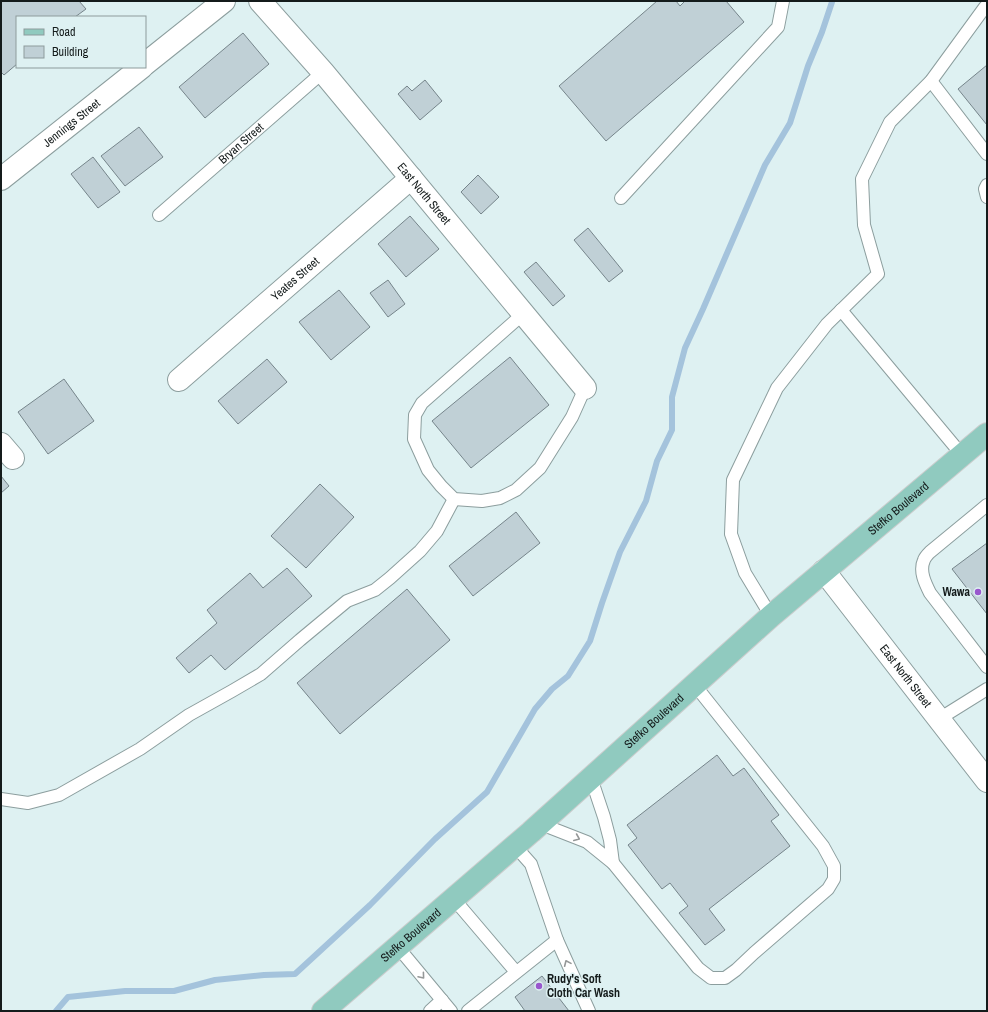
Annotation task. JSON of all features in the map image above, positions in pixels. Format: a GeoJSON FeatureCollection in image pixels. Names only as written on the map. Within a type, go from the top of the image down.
{"type":"FeatureCollection","features":[{"type":"Feature","properties":{"kind":"main road","name":"Stefko Boulevard"},"geometry":{"type":"LineString","coordinates":[[323,1011],[540,824],[771,616],[987,434]]}},
{"type":"Feature","properties":{"kind":"street"},"geometry":{"type":"LineString","coordinates":[[146,63],[224,1]]}},
{"type":"Feature","properties":{"kind":"street","name":"East North Street"},"geometry":{"type":"LineString","coordinates":[[260,1],[323,72],[585,388]]}},
{"type":"Feature","properties":{"kind":"street","name":"Jennings Street"},"geometry":{"type":"LineString","coordinates":[[1,179],[141,68]]}},
{"type":"Feature","properties":{"kind":"street","name":"Yeates Street"},"geometry":{"type":"LineString","coordinates":[[179,380],[410,178]]}},
{"type":"Feature","properties":{"kind":"street","name":"East North Street"},"geometry":{"type":"LineString","coordinates":[[824,571],[987,781]]}},
{"type":"Feature","properties":{"kind":"lane"},"geometry":{"type":"LineString","coordinates":[[621,198],[778,27],[783,1]]}},
{"type":"Feature","properties":{"kind":"lane"},"geometry":{"type":"LineString","coordinates":[[771,616],[745,573],[731,534],[733,480],[777,388],[827,324],[878,274],[864,225],[862,180],[890,122],[931,81],[985,7]]}},
{"type":"Feature","properties":{"kind":"lane","name":"Bryan Street"},"geometry":{"type":"LineString","coordinates":[[159,215],[323,72]]}},
{"type":"Feature","properties":{"kind":"lane"},"geometry":{"type":"LineString","coordinates":[[931,81],[987,154]]}},
{"type":"Feature","properties":{"kind":"lane"},"geometry":{"type":"LineString","coordinates":[[987,185],[985,189],[987,197]]}},
{"type":"Feature","properties":{"kind":"lane"},"geometry":{"type":"LineString","coordinates":[[841,310],[962,455]]}},
{"type":"Feature","properties":{"kind":"lane"},"geometry":{"type":"LineString","coordinates":[[523,314],[422,403],[415,415],[414,439],[428,470],[440,486],[454,499],[482,501],[500,498],[516,490],[540,468],[572,417],[585,388]]}},
{"type":"Feature","properties":{"kind":"lane"},"geometry":{"type":"LineString","coordinates":[[1,799],[28,803],[59,795],[140,749],[189,715],[261,674],[347,601],[375,590],[420,551],[437,532],[454,499]]}},
{"type":"Feature","properties":{"kind":"lane"},"geometry":{"type":"LineString","coordinates":[[987,505],[930,552],[924,559],[922,569],[925,583],[930,592],[987,667]]}},
{"type":"Feature","properties":{"kind":"lane"},"geometry":{"type":"LineString","coordinates":[[540,824],[587,842],[613,863],[698,968],[711,978],[725,978],[736,970],[828,889],[834,879],[834,866],[823,846],[694,684]]}},
{"type":"Feature","properties":{"kind":"lane"},"geometry":{"type":"LineString","coordinates":[[939,719],[987,689]]}},
{"type":"Feature","properties":{"kind":"lane"},"geometry":{"type":"LineString","coordinates":[[591,778],[610,840],[613,863]]}},
{"type":"Feature","properties":{"kind":"lane"},"geometry":{"type":"LineString","coordinates":[[515,846],[531,864],[557,940],[589,1011]]}},
{"type":"Feature","properties":{"kind":"lane"},"geometry":{"type":"LineString","coordinates":[[453,898],[516,972]]}},
{"type":"Feature","properties":{"kind":"lane"},"geometry":{"type":"LineString","coordinates":[[468,1011],[557,940]]}},
{"type":"Feature","properties":{"kind":"lane"},"geometry":{"type":"LineString","coordinates":[[397,946],[452,1011]]}},
{"type":"Feature","properties":{"kind":"lane"},"geometry":{"type":"LineString","coordinates":[[430,1011],[442,1000]]}},
{"type":"Feature","properties":{"kind":"building"},"geometry":{"type":"Polygon","coordinates":[[[1,1],[79,1],[86,9],[76,16],[16,16],[16,65],[4,75],[1,72],[1,1]]]}},
{"type":"Feature","properties":{"kind":"building"},"geometry":{"type":"Polygon","coordinates":[[[657,1],[676,1],[680,6],[685,1],[726,1],[744,22],[606,141],[559,86],[657,1]]]}},
{"type":"Feature","properties":{"kind":"building"},"geometry":{"type":"Polygon","coordinates":[[[243,33],[269,64],[205,118],[179,87],[243,33]]]}},
{"type":"Feature","properties":{"kind":"building"},"geometry":{"type":"Polygon","coordinates":[[[987,65],[987,125],[958,89],[987,65]]]}},
{"type":"Feature","properties":{"kind":"building"},"geometry":{"type":"Polygon","coordinates":[[[425,80],[442,101],[420,120],[398,94],[407,86],[412,91],[425,80]]]}},
{"type":"Feature","properties":{"kind":"building"},"geometry":{"type":"Polygon","coordinates":[[[139,127],[163,157],[125,186],[101,156],[139,127]]]}},
{"type":"Feature","properties":{"kind":"building"},"geometry":{"type":"Polygon","coordinates":[[[93,157],[120,192],[98,208],[71,174],[93,157]]]}},
{"type":"Feature","properties":{"kind":"building"},"geometry":{"type":"Polygon","coordinates":[[[478,175],[499,197],[481,214],[461,192],[478,175]]]}},
{"type":"Feature","properties":{"kind":"building"},"geometry":{"type":"Polygon","coordinates":[[[410,216],[439,249],[406,277],[378,244],[410,216]]]}},
{"type":"Feature","properties":{"kind":"building"},"geometry":{"type":"Polygon","coordinates":[[[588,228],[623,271],[609,282],[574,240],[588,228]]]}},
{"type":"Feature","properties":{"kind":"building"},"geometry":{"type":"Polygon","coordinates":[[[536,262],[565,296],[553,306],[524,272],[536,262]]]}},
{"type":"Feature","properties":{"kind":"building"},"geometry":{"type":"Polygon","coordinates":[[[388,280],[405,304],[388,317],[370,293],[388,280]]]}},
{"type":"Feature","properties":{"kind":"building"},"geometry":{"type":"Polygon","coordinates":[[[339,290],[370,327],[331,360],[299,322],[339,290]]]}},
{"type":"Feature","properties":{"kind":"building"},"geometry":{"type":"Polygon","coordinates":[[[510,357],[549,405],[471,468],[432,421],[510,357]]]}},
{"type":"Feature","properties":{"kind":"building"},"geometry":{"type":"Polygon","coordinates":[[[267,359],[287,382],[238,424],[218,401],[267,359]]]}},
{"type":"Feature","properties":{"kind":"building"},"geometry":{"type":"Polygon","coordinates":[[[64,379],[94,421],[48,454],[18,412],[64,379]]]}},
{"type":"Feature","properties":{"kind":"building"},"geometry":{"type":"Polygon","coordinates":[[[1,476],[9,486],[1,493],[1,476]]]}},
{"type":"Feature","properties":{"kind":"building"},"geometry":{"type":"Polygon","coordinates":[[[320,484],[354,517],[306,568],[271,536],[320,484]]]}},
{"type":"Feature","properties":{"kind":"building"},"geometry":{"type":"Polygon","coordinates":[[[516,512],[540,543],[473,596],[449,566],[516,512]]]}},
{"type":"Feature","properties":{"kind":"building","name":"Wawa"},"geometry":{"type":"Polygon","coordinates":[[[987,543],[987,614],[952,569],[987,543]]]}},
{"type":"Feature","properties":{"kind":"building"},"geometry":{"type":"Polygon","coordinates":[[[287,568],[312,596],[225,670],[211,655],[189,673],[176,658],[217,623],[207,610],[250,573],[263,588],[287,568]]]}},
{"type":"Feature","properties":{"kind":"building"},"geometry":{"type":"Polygon","coordinates":[[[407,589],[450,640],[340,734],[297,683],[407,589]]]}},
{"type":"Feature","properties":{"kind":"building"},"geometry":{"type":"Polygon","coordinates":[[[717,755],[733,776],[744,768],[779,815],[771,821],[790,846],[709,909],[725,930],[705,945],[679,913],[688,906],[670,883],[662,889],[628,845],[637,838],[627,825],[717,755]]]}},
{"type":"Feature","properties":{"kind":"building","name":"Rudy's Soft Cloth Car Wash"},"geometry":{"type":"Polygon","coordinates":[[[542,976],[569,1011],[525,1011],[515,997],[542,976]]]}},
{"type":"Feature","properties":{"kind":"waterway"},"geometry":{"type":"LineString","coordinates":[[56,1011],[68,997],[125,991],[174,991],[215,980],[264,975],[295,974],[370,905],[435,839],[487,792],[535,709],[552,689],[568,676],[590,641],[620,552],[646,501],[657,461],[672,430],[672,397],[685,348],[765,165],[790,123],[808,66],[832,2]]}},
{"type":"Feature","properties":{"kind":"place","name":"Wawa"},"geometry":{"type":"Point","coordinates":[978,592]}},
{"type":"Feature","properties":{"kind":"place","name":"Rudy's Soft Cloth Car Wash"},"geometry":{"type":"Point","coordinates":[539,986]}}]}
